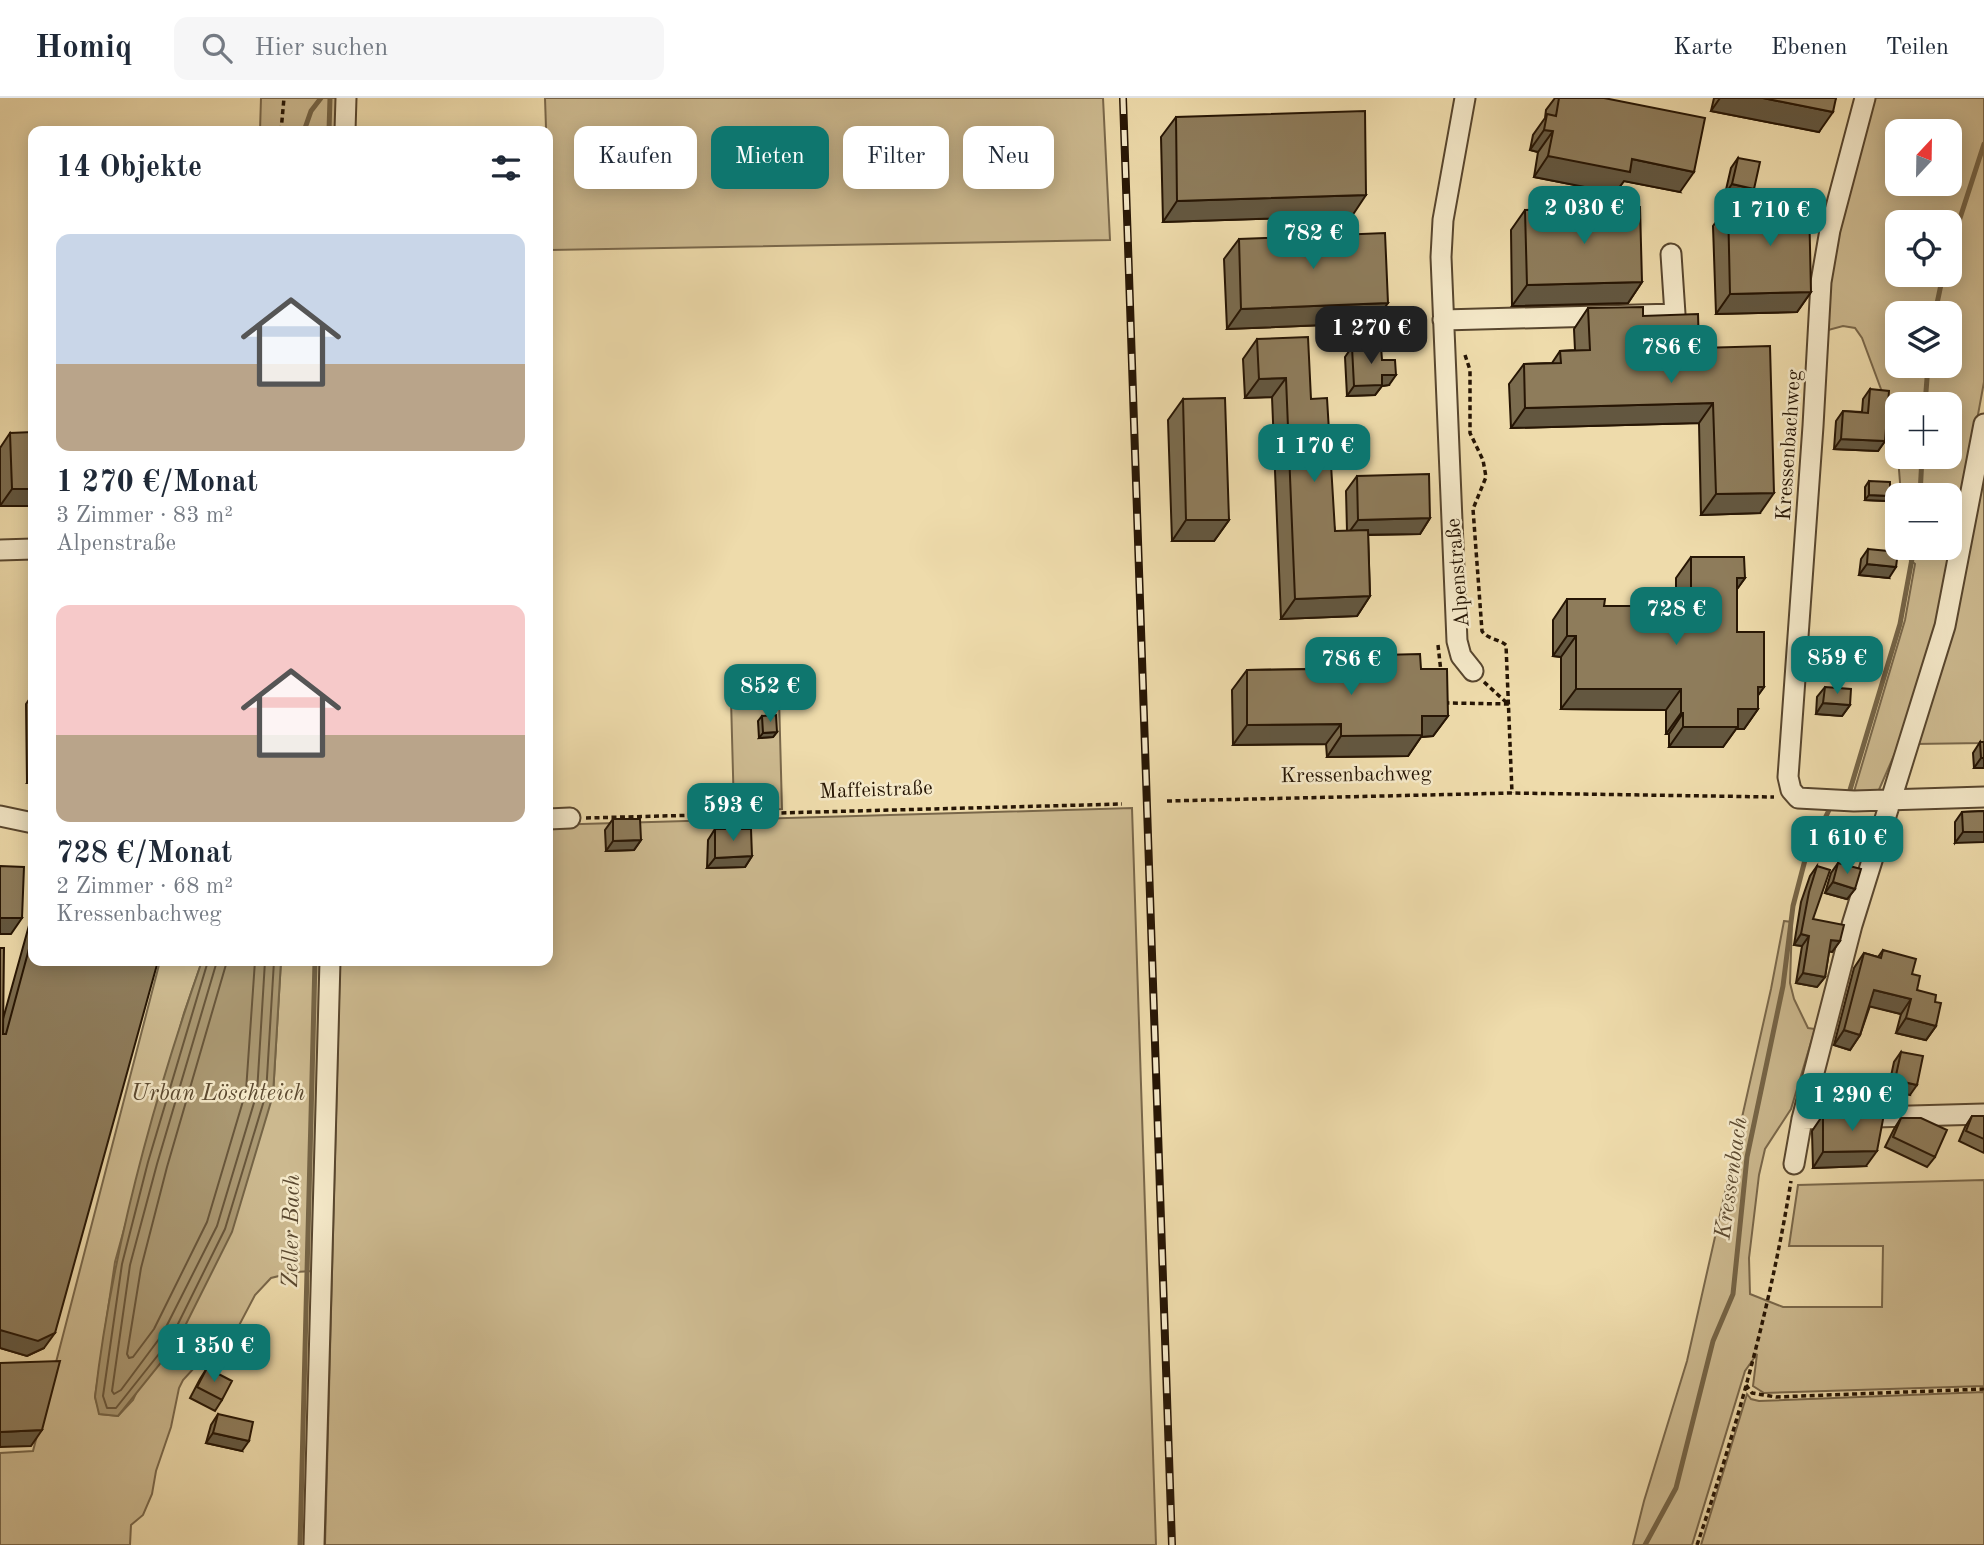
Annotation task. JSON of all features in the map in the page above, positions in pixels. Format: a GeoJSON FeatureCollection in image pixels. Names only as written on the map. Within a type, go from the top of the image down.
{"type":"FeatureCollection","features":[{"type":"Feature","properties":{"kind":"street"},"geometry":{"type":"LineString","coordinates":[[345,126],[346,98]]}},
{"type":"Feature","properties":{"kind":"street","name":"Alpenstraße"},"geometry":{"type":"LineString","coordinates":[[1465,98],[1443,220],[1450,320],[1457,641],[1461,656],[1473,671]]}},
{"type":"Feature","properties":{"kind":"street","name":"Kressenbachweg"},"geometry":{"type":"LineString","coordinates":[[1798,798],[1791,790],[1788,760],[1821,282],[1830,230],[1865,98]]}},
{"type":"Feature","properties":{"kind":"street"},"geometry":{"type":"LineString","coordinates":[[1450,320],[1675,314],[1671,254]]}},
{"type":"Feature","properties":{"kind":"street"},"geometry":{"type":"LineString","coordinates":[[1794,1164],[1802,1119],[1852,925],[1945,625],[1984,424]]}},
{"type":"Feature","properties":{"kind":"street"},"geometry":{"type":"LineString","coordinates":[[0,550],[28,549]]}},
{"type":"Feature","properties":{"kind":"street"},"geometry":{"type":"LineString","coordinates":[[1798,798],[1854,801],[1984,797]]}},
{"type":"Feature","properties":{"kind":"street"},"geometry":{"type":"LineString","coordinates":[[0,816],[28,822]]}},
{"type":"Feature","properties":{"kind":"street"},"geometry":{"type":"LineString","coordinates":[[553,819],[570,818]]}},
{"type":"Feature","properties":{"kind":"street"},"geometry":{"type":"LineString","coordinates":[[314,1545],[330,966]]}},
{"type":"Feature","properties":{"kind":"street"},"geometry":{"type":"LineString","coordinates":[[1802,1119],[1984,1114]]}},
{"type":"Feature","properties":{"kind":"path"},"geometry":{"type":"LineString","coordinates":[[281,126],[284,98]]}},
{"type":"Feature","properties":{"kind":"path","name":"Alpenstraße"},"geometry":{"type":"LineString","coordinates":[[1450,320],[1458,335],[1469,370],[1471,433],[1483,460],[1486,477],[1473,509],[1482,631],[1506,645],[1513,793]]}},
{"type":"Feature","properties":{"kind":"path"},"geometry":{"type":"LineString","coordinates":[[1473,671],[1509,704]]}},
{"type":"Feature","properties":{"kind":"path","name":"Kressenbachweg"},"geometry":{"type":"LineString","coordinates":[[1167,801],[1513,793],[1798,798]]}},
{"type":"Feature","properties":{"kind":"path","name":"Maffeistraße"},"geometry":{"type":"LineString","coordinates":[[570,818],[1122,804]]}},
{"type":"Feature","properties":{"kind":"path"},"geometry":{"type":"LineString","coordinates":[[1697,1545],[1746,1385],[1770,1292],[1794,1164]]}},
{"type":"Feature","properties":{"kind":"path"},"geometry":{"type":"LineString","coordinates":[[1746,1385],[1752,1393],[1776,1397],[1984,1389]]}},
{"type":"Feature","properties":{"kind":"shaded area"},"geometry":{"type":"Polygon","coordinates":[[[261,98],[342,98],[341,126],[260,126],[261,98]]]}},
{"type":"Feature","properties":{"kind":"shaded area"},"geometry":{"type":"Polygon","coordinates":[[[545,98],[1103,98],[1110,240],[553,250],[553,126],[546,126],[545,98]]]}},
{"type":"Feature","properties":{"kind":"shaded area"},"geometry":{"type":"Polygon","coordinates":[[[1869,98],[1984,98],[1984,382],[1962,501],[1962,483],[1900,483],[1899,469],[1962,469],[1962,392],[1885,392],[1885,400],[1862,338],[1855,328],[1843,326],[1821,332],[1822,300],[1869,98]]]}},
{"type":"Feature","properties":{"kind":"shaded area"},"geometry":{"type":"Polygon","coordinates":[[[1984,459],[1984,743],[1914,744],[1959,560],[1962,560],[1962,549],[1984,459]]]}},
{"type":"Feature","properties":{"kind":"shaded area"},"geometry":{"type":"Polygon","coordinates":[[[1910,560],[1951,560],[1942,610],[1895,753],[1878,792],[1853,795],[1905,620],[1915,564],[1910,560]]]}},
{"type":"Feature","properties":{"kind":"shaded area"},"geometry":{"type":"Polygon","coordinates":[[[779,698],[782,809],[734,811],[731,699],[779,698]]]}},
{"type":"Feature","properties":{"kind":"shaded area"},"geometry":{"type":"Polygon","coordinates":[[[1132,808],[1156,1545],[325,1545],[340,966],[553,966],[553,825],[1132,808]]]}},
{"type":"Feature","properties":{"kind":"shaded area"},"geometry":{"type":"Polygon","coordinates":[[[1784,921],[1792,922],[1790,983],[1794,999],[1808,1028],[1815,1029],[1791,1109],[1765,1149],[1759,1175],[1749,1258],[1750,1294],[1783,1307],[1882,1307],[1883,1246],[1789,1246],[1798,1185],[1984,1180],[1984,1386],[1764,1393],[1753,1386],[1757,1354],[1745,1371],[1692,1545],[1633,1545],[1687,1361],[1784,921]]]}},
{"type":"Feature","properties":{"kind":"shaded area"},"geometry":{"type":"Polygon","coordinates":[[[159,966],[200,966],[184,1013],[115,1262],[95,1397],[100,1414],[118,1416],[133,1400],[273,1095],[281,966],[320,966],[313,1271],[271,1278],[255,1295],[234,1335],[183,1380],[156,1471],[152,1494],[143,1515],[131,1525],[130,1545],[0,1545],[0,1453],[33,1451],[159,966]]]}},
{"type":"Feature","properties":{"kind":"shaded area"},"geometry":{"type":"Polygon","coordinates":[[[1984,1392],[1984,1545],[1701,1545],[1747,1394],[1751,1399],[1759,1401],[1984,1392]]]}},
{"type":"Feature","properties":{"kind":"water","name":"Urban Löschteich"},"geometry":{"type":"Polygon","coordinates":[[[200,966],[281,966],[273,1095],[232,1232],[176,1344],[118,1416],[99,1414],[95,1397],[102,1342],[123,1231],[151,1121],[200,966]]]}},
{"type":"Feature","properties":{"kind":"building"},"geometry":{"type":"Polygon","coordinates":[[[1559,98],[1604,98],[1705,118],[1694,172],[1632,159],[1630,172],[1548,156],[1553,131],[1544,130],[1547,114],[1556,116],[1559,98]]]}},
{"type":"Feature","properties":{"kind":"building"},"geometry":{"type":"Polygon","coordinates":[[[1763,98],[1836,98],[1833,112],[1763,98]]]}},
{"type":"Feature","properties":{"kind":"building"},"geometry":{"type":"Polygon","coordinates":[[[1365,111],[1366,195],[1177,201],[1176,117],[1365,111]]]}},
{"type":"Feature","properties":{"kind":"building"},"geometry":{"type":"Polygon","coordinates":[[[1738,158],[1760,162],[1754,189],[1732,184],[1738,158]]]}},
{"type":"Feature","properties":{"kind":"building"},"geometry":{"type":"Polygon","coordinates":[[[1809,203],[1811,292],[1730,294],[1728,205],[1809,203]]]}},
{"type":"Feature","properties":{"kind":"building"},"geometry":{"type":"Polygon","coordinates":[[[1640,207],[1642,282],[1527,285],[1525,210],[1640,207]]]}},
{"type":"Feature","properties":{"kind":"building"},"geometry":{"type":"Polygon","coordinates":[[[1385,233],[1388,303],[1241,309],[1239,239],[1385,233]]]}},
{"type":"Feature","properties":{"kind":"building"},"geometry":{"type":"Polygon","coordinates":[[[1643,307],[1643,316],[1698,314],[1699,348],[1770,346],[1774,493],[1716,494],[1713,403],[1525,408],[1524,364],[1561,363],[1560,351],[1590,350],[1588,308],[1643,307]]]}},
{"type":"Feature","properties":{"kind":"building"},"geometry":{"type":"Polygon","coordinates":[[[1308,337],[1311,399],[1327,398],[1335,531],[1368,530],[1370,596],[1295,599],[1286,378],[1259,379],[1257,339],[1308,337]]]}},
{"type":"Feature","properties":{"kind":"building"},"geometry":{"type":"Polygon","coordinates":[[[1381,346],[1382,360],[1395,360],[1396,375],[1382,375],[1382,385],[1354,386],[1352,347],[1381,346]]]}},
{"type":"Feature","properties":{"kind":"building"},"geometry":{"type":"Polygon","coordinates":[[[1870,389],[1889,391],[1885,392],[1885,441],[1841,439],[1843,411],[1868,413],[1870,389]]]}},
{"type":"Feature","properties":{"kind":"building"},"geometry":{"type":"Polygon","coordinates":[[[1225,398],[1229,520],[1186,520],[1183,399],[1225,398]]]}},
{"type":"Feature","properties":{"kind":"building"},"geometry":{"type":"Polygon","coordinates":[[[28,432],[28,489],[12,489],[10,433],[28,432]]]}},
{"type":"Feature","properties":{"kind":"building"},"geometry":{"type":"Polygon","coordinates":[[[1429,474],[1430,518],[1358,520],[1357,476],[1429,474]]]}},
{"type":"Feature","properties":{"kind":"building"},"geometry":{"type":"Polygon","coordinates":[[[1869,481],[1890,482],[1885,483],[1885,496],[1869,495],[1869,481]]]}},
{"type":"Feature","properties":{"kind":"building"},"geometry":{"type":"Polygon","coordinates":[[[1868,549],[1885,551],[1885,560],[1897,560],[1896,567],[1867,564],[1868,549]]]}},
{"type":"Feature","properties":{"kind":"building"},"geometry":{"type":"Polygon","coordinates":[[[1691,557],[1744,557],[1745,578],[1737,578],[1737,632],[1764,632],[1764,687],[1758,687],[1758,709],[1738,709],[1738,727],[1683,727],[1681,689],[1576,689],[1576,636],[1567,636],[1567,599],[1605,599],[1604,606],[1691,606],[1691,557]]]}},
{"type":"Feature","properties":{"kind":"building"},"geometry":{"type":"Polygon","coordinates":[[[1420,654],[1421,669],[1447,669],[1448,716],[1422,716],[1422,735],[1341,736],[1341,724],[1247,725],[1247,670],[1381,668],[1381,655],[1420,654]]]}},
{"type":"Feature","properties":{"kind":"building"},"geometry":{"type":"Polygon","coordinates":[[[1825,687],[1851,689],[1850,705],[1823,703],[1825,687]]]}},
{"type":"Feature","properties":{"kind":"building"},"geometry":{"type":"Polygon","coordinates":[[[776,715],[777,732],[763,733],[762,716],[776,715]]]}},
{"type":"Feature","properties":{"kind":"building"},"geometry":{"type":"Polygon","coordinates":[[[1980,742],[1984,742],[1984,758],[1981,758],[1980,742]]]}},
{"type":"Feature","properties":{"kind":"building"},"geometry":{"type":"Polygon","coordinates":[[[1984,811],[1984,832],[1963,832],[1962,812],[1984,811]]]}},
{"type":"Feature","properties":{"kind":"building"},"geometry":{"type":"Polygon","coordinates":[[[613,819],[640,819],[641,840],[613,841],[613,819]]]}},
{"type":"Feature","properties":{"kind":"building"},"geometry":{"type":"Polygon","coordinates":[[[715,829],[751,829],[752,856],[715,858],[715,829]]]}},
{"type":"Feature","properties":{"kind":"building"},"geometry":{"type":"Polygon","coordinates":[[[1838,863],[1861,869],[1855,889],[1833,882],[1838,863]]]}},
{"type":"Feature","properties":{"kind":"building"},"geometry":{"type":"Polygon","coordinates":[[[0,866],[24,867],[22,918],[0,918],[0,866]]]}},
{"type":"Feature","properties":{"kind":"building"},"geometry":{"type":"Polygon","coordinates":[[[1817,866],[1830,870],[1813,919],[1844,925],[1840,941],[1831,940],[1825,977],[1803,973],[1809,936],[1801,934],[1817,866]]]}},
{"type":"Feature","properties":{"kind":"building"},"geometry":{"type":"Polygon","coordinates":[[[0,948],[4,948],[3,1034],[6,1034],[28,953],[28,966],[157,966],[55,1333],[38,1341],[0,1330],[0,948]]]}},
{"type":"Feature","properties":{"kind":"building"},"geometry":{"type":"Polygon","coordinates":[[[1883,950],[1916,959],[1912,974],[1920,976],[1917,990],[1936,995],[1935,1002],[1941,1003],[1936,1026],[1906,1018],[1911,999],[1874,990],[1860,1035],[1844,1030],[1864,953],[1881,958],[1883,950]]]}},
{"type":"Feature","properties":{"kind":"building"},"geometry":{"type":"Polygon","coordinates":[[[1901,1052],[1923,1056],[1917,1085],[1895,1080],[1901,1052]]]}},
{"type":"Feature","properties":{"kind":"building"},"geometry":{"type":"Polygon","coordinates":[[[1884,1114],[1877,1151],[1823,1152],[1823,1115],[1884,1114]]]}},
{"type":"Feature","properties":{"kind":"building"},"geometry":{"type":"Polygon","coordinates":[[[1972,1116],[1984,1116],[1984,1139],[1966,1131],[1972,1116]]]}},
{"type":"Feature","properties":{"kind":"building"},"geometry":{"type":"Polygon","coordinates":[[[1901,1118],[1921,1118],[1947,1130],[1935,1157],[1893,1137],[1901,1118]]]}},
{"type":"Feature","properties":{"kind":"building"},"geometry":{"type":"Polygon","coordinates":[[[60,1361],[42,1430],[0,1432],[0,1363],[60,1361]]]}},
{"type":"Feature","properties":{"kind":"building"},"geometry":{"type":"Polygon","coordinates":[[[207,1368],[232,1381],[222,1400],[197,1387],[207,1368]]]}},
{"type":"Feature","properties":{"kind":"building"},"geometry":{"type":"Polygon","coordinates":[[[218,1414],[253,1422],[249,1441],[213,1433],[218,1414]]]}},
{"type":"Feature","properties":{"kind":"waterway","name":"Zeller Bach"},"geometry":{"type":"LineString","coordinates":[[306,126],[311,111],[321,98]]}},
{"type":"Feature","properties":{"kind":"waterway","name":"Zeller Bach"},"geometry":{"type":"LineString","coordinates":[[329,126],[330,98]]}},
{"type":"Feature","properties":{"kind":"waterway","name":"Kressenbach"},"geometry":{"type":"LineString","coordinates":[[1962,212],[1984,144]]}},
{"type":"Feature","properties":{"kind":"waterway","name":"Kressenbach"},"geometry":{"type":"LineString","coordinates":[[1938,301],[1940,287]]}},
{"type":"Feature","properties":{"kind":"waterway","name":"Kressenbach"},"geometry":{"type":"LineString","coordinates":[[1926,392],[1927,378]]}},
{"type":"Feature","properties":{"kind":"waterway","name":"Kressenbach"},"geometry":{"type":"LineString","coordinates":[[1921,469],[1921,483]]}},
{"type":"Feature","properties":{"kind":"waterway","name":"Kressenbach"},"geometry":{"type":"LineString","coordinates":[[1850,790],[1900,624],[1912,560]]}},
{"type":"Feature","properties":{"kind":"waterway","name":"Kressenbach"},"geometry":{"type":"LineString","coordinates":[[1645,1545],[1676,1488],[1713,1341],[1733,1294],[1747,1157],[1783,986],[1793,906],[1805,860],[1829,810]]}},
{"type":"Feature","properties":{"kind":"waterway","name":"Zeller Bach"},"geometry":{"type":"LineString","coordinates":[[300,1545],[315,966]]}},
{"type":"Feature","properties":{"kind":"railway"},"geometry":{"type":"LineString","coordinates":[[1123,98],[1172,1545]]}}]}
